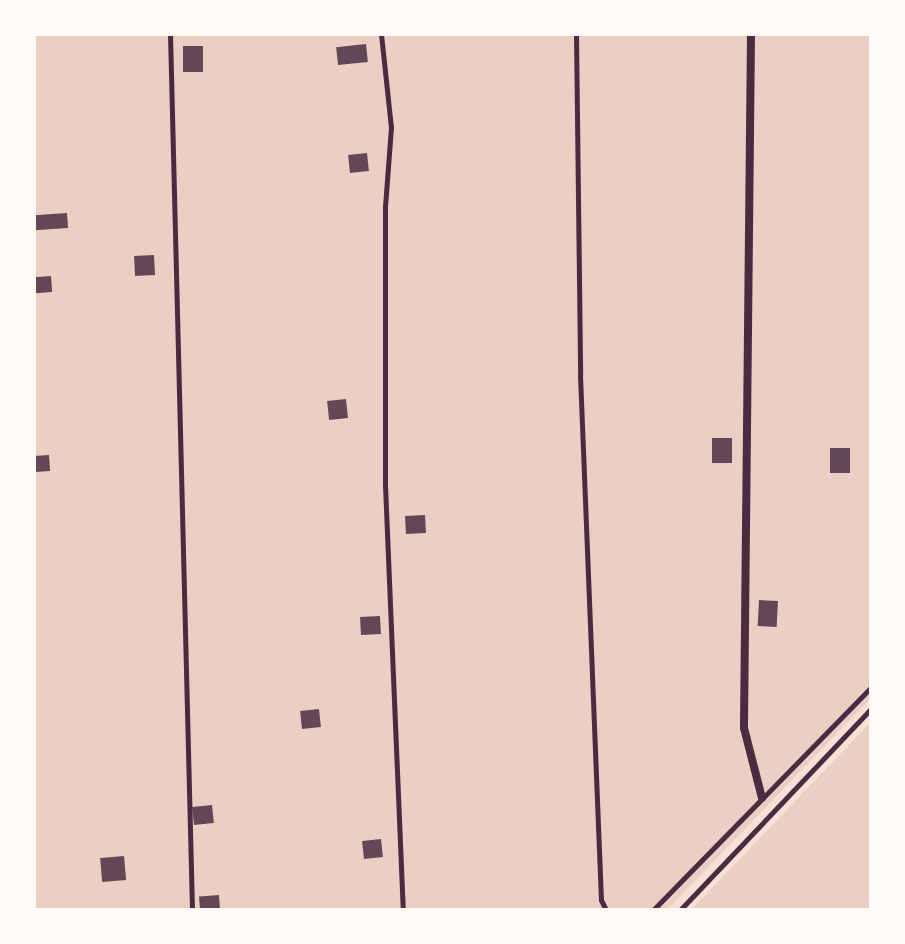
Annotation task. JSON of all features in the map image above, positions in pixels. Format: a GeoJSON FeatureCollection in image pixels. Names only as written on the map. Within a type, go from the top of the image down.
{"type":"FeatureCollection","features":[{"type":"Feature","properties":{"kind":"street"},"geometry":{"type":"LineString","coordinates":[[751,34],[744,728],[762,798]]}},
{"type":"Feature","properties":{"kind":"lane"},"geometry":{"type":"LineString","coordinates":[[170,34],[192,910]]}},
{"type":"Feature","properties":{"kind":"lane"},"geometry":{"type":"LineString","coordinates":[[381,34],[391,127],[385,206],[385,485],[403,910]]}},
{"type":"Feature","properties":{"kind":"lane"},"geometry":{"type":"LineString","coordinates":[[576,34],[580,375],[601,900],[606,910]]}},
{"type":"Feature","properties":{"kind":"lane"},"geometry":{"type":"LineString","coordinates":[[653,910],[871,687]]}},
{"type":"Feature","properties":{"kind":"lane"},"geometry":{"type":"LineString","coordinates":[[680,910],[871,709]]}},
{"type":"Feature","properties":{"kind":"shaded area"},"geometry":{"type":"Polygon","coordinates":[[[34,34],[871,34],[871,698],[667,910],[34,910],[34,34]]]}},
{"type":"Feature","properties":{"kind":"shaded area"},"geometry":{"type":"Polygon","coordinates":[[[871,722],[871,910],[691,910],[871,722]]]}},
{"type":"Feature","properties":{"kind":"building"},"geometry":{"type":"Polygon","coordinates":[[[366,44],[368,62],[338,65],[336,47],[366,44]]]}},
{"type":"Feature","properties":{"kind":"building"},"geometry":{"type":"Polygon","coordinates":[[[183,46],[203,46],[203,72],[183,72],[183,46]]]}},
{"type":"Feature","properties":{"kind":"building"},"geometry":{"type":"Polygon","coordinates":[[[367,153],[369,171],[350,173],[348,155],[367,153]]]}},
{"type":"Feature","properties":{"kind":"building"},"geometry":{"type":"Polygon","coordinates":[[[67,213],[68,228],[35,230],[34,215],[67,213]]]}},
{"type":"Feature","properties":{"kind":"building"},"geometry":{"type":"Polygon","coordinates":[[[154,255],[155,275],[135,276],[134,256],[154,255]]]}},
{"type":"Feature","properties":{"kind":"building"},"geometry":{"type":"Polygon","coordinates":[[[51,276],[52,292],[35,293],[34,277],[51,276]]]}},
{"type":"Feature","properties":{"kind":"building"},"geometry":{"type":"Polygon","coordinates":[[[346,399],[348,418],[329,420],[327,401],[346,399]]]}},
{"type":"Feature","properties":{"kind":"building"},"geometry":{"type":"Polygon","coordinates":[[[712,438],[732,438],[732,463],[712,463],[712,438]]]}},
{"type":"Feature","properties":{"kind":"building"},"geometry":{"type":"Polygon","coordinates":[[[830,448],[850,448],[850,473],[830,473],[830,448]]]}},
{"type":"Feature","properties":{"kind":"building"},"geometry":{"type":"Polygon","coordinates":[[[49,455],[50,471],[35,472],[34,456],[49,455]]]}},
{"type":"Feature","properties":{"kind":"building"},"geometry":{"type":"Polygon","coordinates":[[[425,515],[426,533],[406,534],[405,516],[425,515]]]}},
{"type":"Feature","properties":{"kind":"building"},"geometry":{"type":"Polygon","coordinates":[[[759,600],[778,601],[777,627],[758,626],[759,600]]]}},
{"type":"Feature","properties":{"kind":"building"},"geometry":{"type":"Polygon","coordinates":[[[380,616],[381,634],[361,635],[360,617],[380,616]]]}},
{"type":"Feature","properties":{"kind":"building"},"geometry":{"type":"Polygon","coordinates":[[[319,709],[321,727],[302,729],[300,711],[319,709]]]}},
{"type":"Feature","properties":{"kind":"building"},"geometry":{"type":"Polygon","coordinates":[[[212,805],[214,823],[194,825],[192,807],[212,805]]]}},
{"type":"Feature","properties":{"kind":"building"},"geometry":{"type":"Polygon","coordinates":[[[381,839],[383,857],[364,859],[362,841],[381,839]]]}},
{"type":"Feature","properties":{"kind":"building"},"geometry":{"type":"Polygon","coordinates":[[[124,856],[126,880],[102,882],[100,858],[124,856]]]}},
{"type":"Feature","properties":{"kind":"building"},"geometry":{"type":"Polygon","coordinates":[[[219,895],[220,910],[200,910],[199,896],[219,895]]]}}]}
